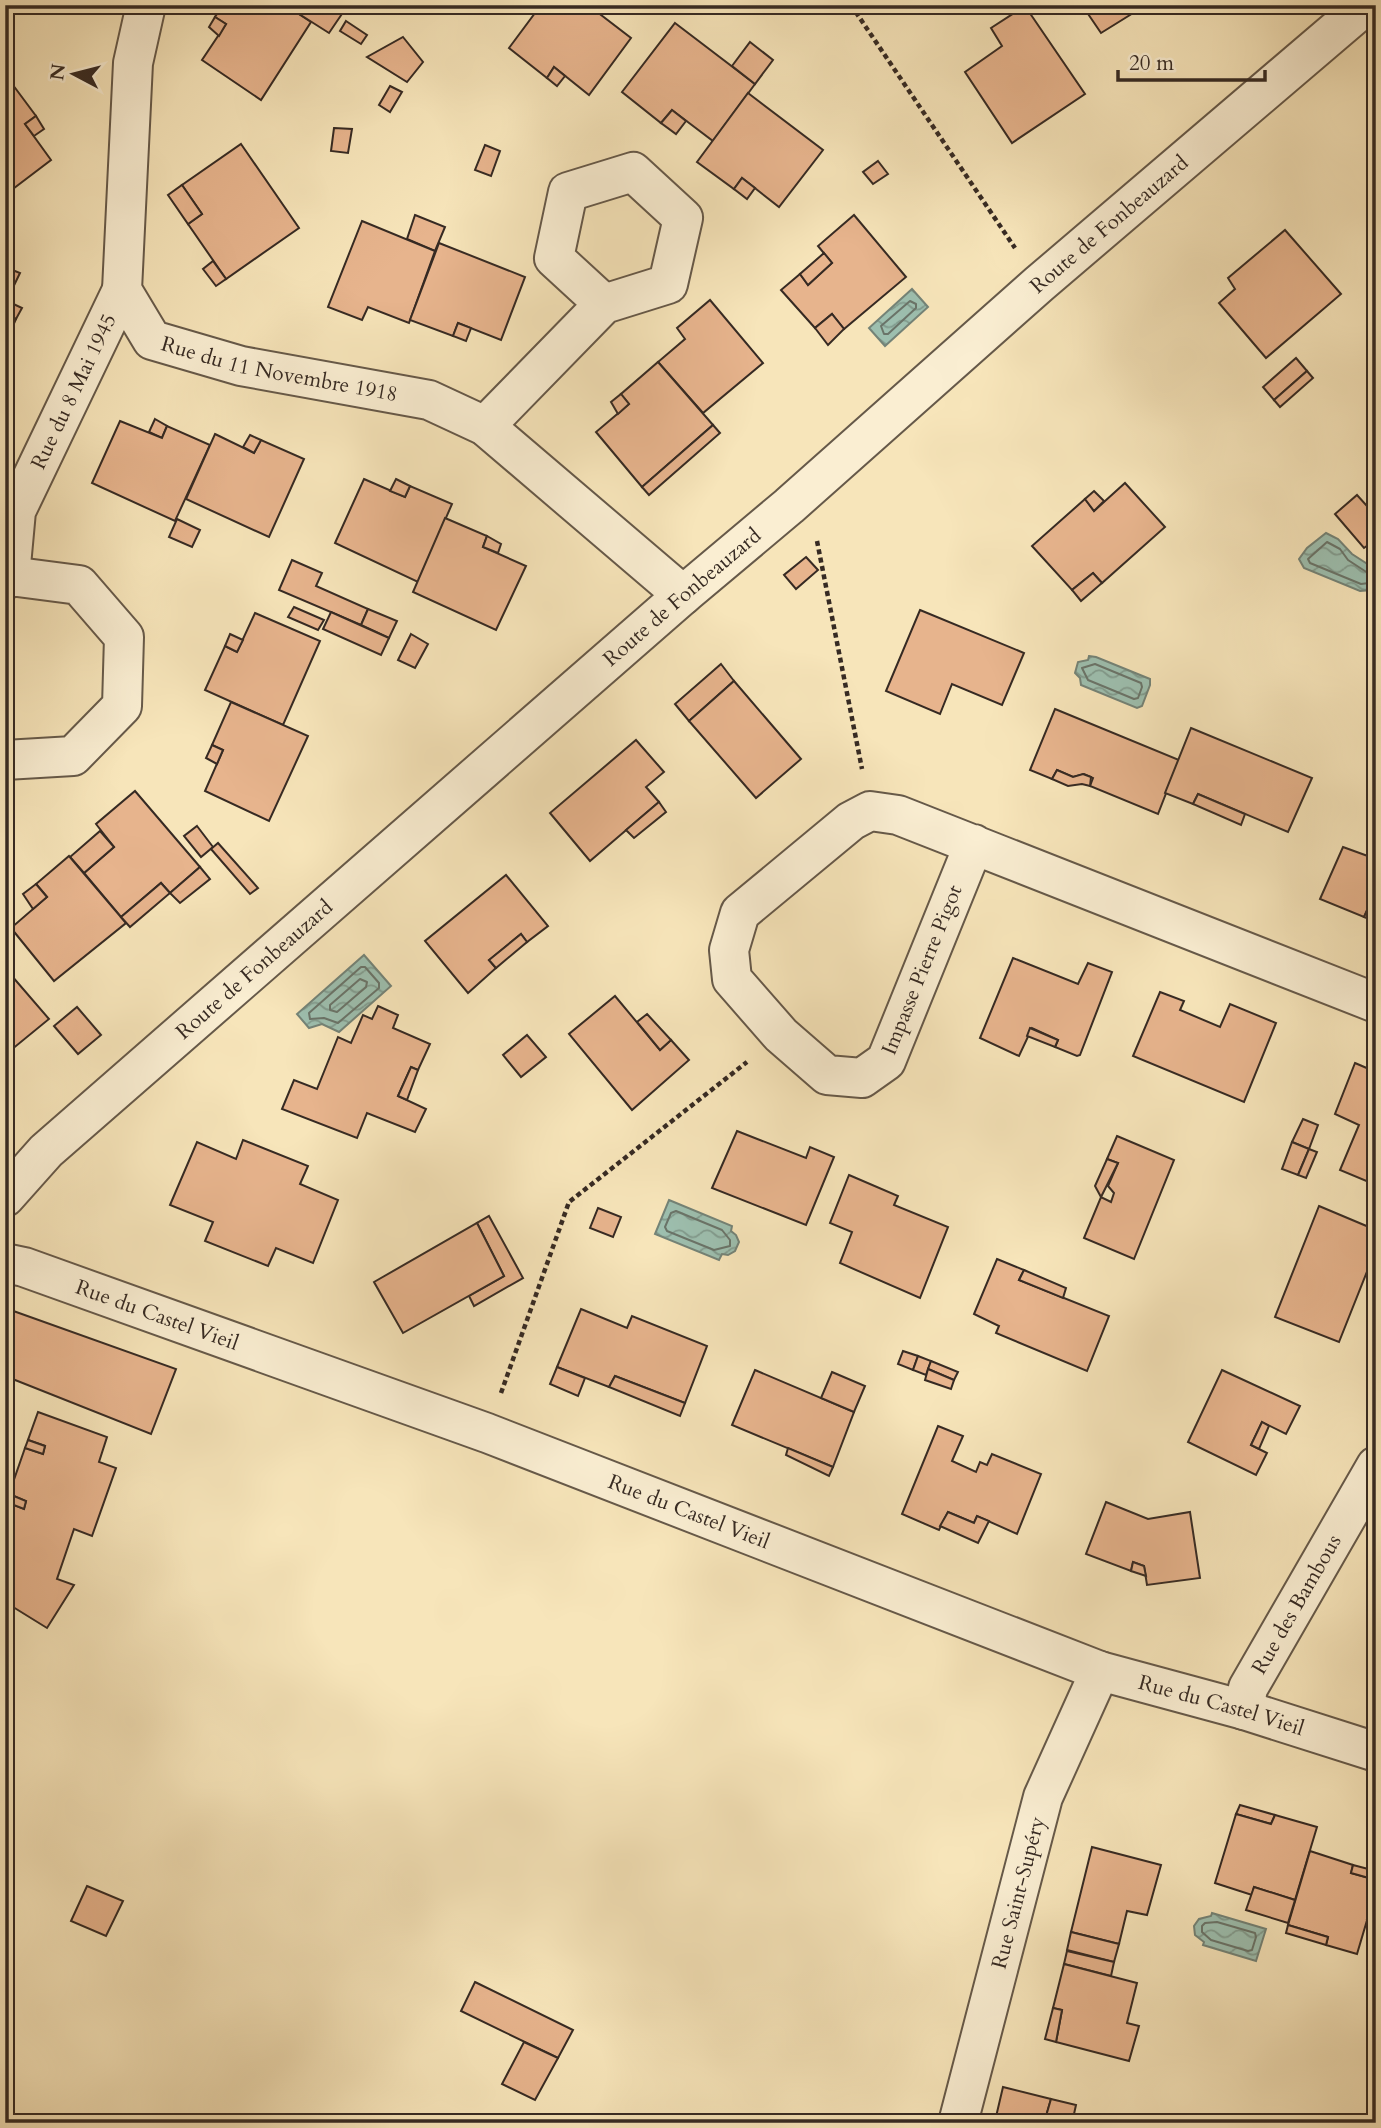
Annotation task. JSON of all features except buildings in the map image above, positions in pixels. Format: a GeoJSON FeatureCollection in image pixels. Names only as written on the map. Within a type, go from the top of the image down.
{"type":"FeatureCollection","features":[{"type":"Feature","properties":{"kind":"street"},"geometry":{"type":"LineString","coordinates":[[122,290],[133,63],[146,5]]}},
{"type":"Feature","properties":{"kind":"street","name":"Route de Fonbeauzard"},"geometry":{"type":"LineString","coordinates":[[5,1197],[46,1151],[683,595],[789,506],[1040,284],[1366,5]]}},
{"type":"Feature","properties":{"kind":"street","name":"Rue du 11 Novembre 1918"},"geometry":{"type":"LineString","coordinates":[[122,290],[152,340],[241,366],[429,400],[485,426],[683,595]]}},
{"type":"Feature","properties":{"kind":"street","name":"Rue du 8 Mai 1945"},"geometry":{"type":"LineString","coordinates":[[5,760],[74,756],[122,706],[124,638],[79,585],[8,578],[16,511],[122,290]]}},
{"type":"Feature","properties":{"kind":"street"},"geometry":{"type":"LineString","coordinates":[[485,426],[604,304]]}},
{"type":"Feature","properties":{"kind":"street"},"geometry":{"type":"LineString","coordinates":[[870,811],[898,815],[1376,1003]]}},
{"type":"Feature","properties":{"kind":"street","name":"Impasse Pierre Pigot"},"geometry":{"type":"LineString","coordinates":[[870,811],[851,821],[740,913],[729,950],[732,979],[781,1035],[827,1075],[862,1078],[886,1061],[974,844]]}},
{"type":"Feature","properties":{"kind":"street","name":"Rue du Castel Vieil"},"geometry":{"type":"LineString","coordinates":[[5,1263],[24,1267],[487,1433],[1100,1671],[1244,1710],[1376,1752]]}},
{"type":"Feature","properties":{"kind":"street","name":"Rue des Bambous"},"geometry":{"type":"LineString","coordinates":[[1244,1710],[1248,1688],[1376,1466]]}},
{"type":"Feature","properties":{"kind":"street","name":"Rue Saint-Supéry"},"geometry":{"type":"LineString","coordinates":[[958,2123],[1043,1797],[1100,1671]]}},
{"type":"Feature","properties":{"kind":"path"},"geometry":{"type":"LineString","coordinates":[[851,5],[1040,284]]}},
{"type":"Feature","properties":{"kind":"path"},"geometry":{"type":"LineString","coordinates":[[789,506],[816,541],[870,811]]}},
{"type":"Feature","properties":{"kind":"path"},"geometry":{"type":"LineString","coordinates":[[487,1433],[569,1202],[781,1035]]}},
{"type":"Feature","properties":{"kind":"water"},"geometry":{"type":"Polygon","coordinates":[[[912,289],[928,307],[885,346],[869,328],[912,289]]]}},
{"type":"Feature","properties":{"kind":"water"},"geometry":{"type":"Polygon","coordinates":[[[1326,533],[1338,539],[1352,554],[1372,567],[1376,572],[1375,587],[1372,590],[1360,591],[1304,568],[1299,559],[1307,548],[1326,533]]]}},
{"type":"Feature","properties":{"kind":"water"},"geometry":{"type":"Polygon","coordinates":[[[1089,656],[1150,679],[1142,706],[1137,708],[1081,685],[1080,678],[1075,673],[1078,662],[1088,660],[1089,656]]]}},
{"type":"Feature","properties":{"kind":"water"},"geometry":{"type":"Polygon","coordinates":[[[364,955],[391,986],[339,1032],[322,1024],[309,1028],[297,1014],[364,955]]]}},
{"type":"Feature","properties":{"kind":"water"},"geometry":{"type":"Polygon","coordinates":[[[669,1200],[732,1226],[731,1231],[739,1242],[735,1251],[728,1255],[722,1254],[719,1260],[655,1234],[669,1200]]]}},
{"type":"Feature","properties":{"kind":"water"},"geometry":{"type":"Polygon","coordinates":[[[1212,1913],[1266,1929],[1256,1961],[1203,1945],[1204,1942],[1195,1935],[1194,1926],[1199,1919],[1211,1916],[1212,1913]]]}}]}
